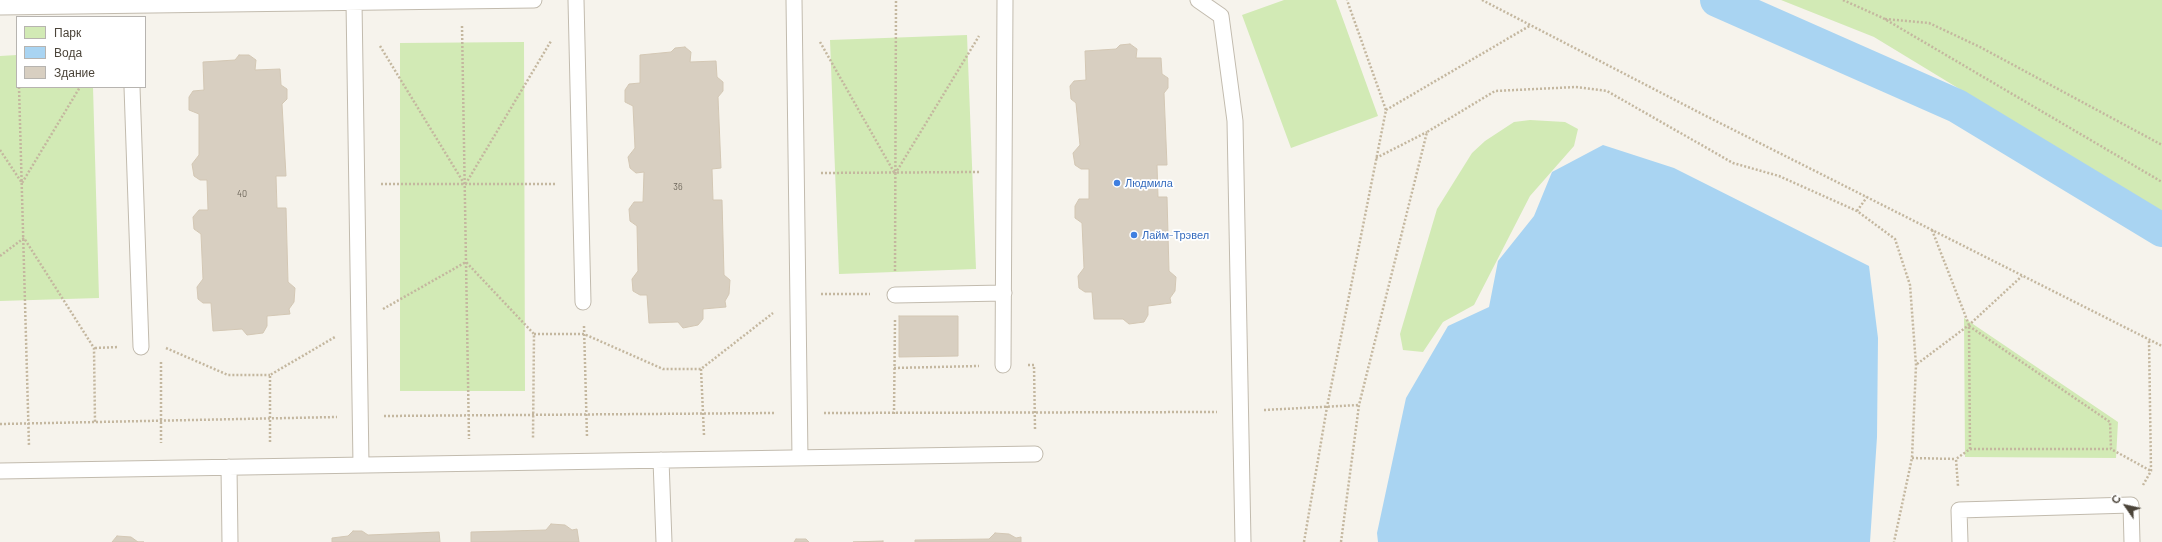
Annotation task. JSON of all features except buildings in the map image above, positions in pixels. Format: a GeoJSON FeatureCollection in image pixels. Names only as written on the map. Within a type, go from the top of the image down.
{"type":"FeatureCollection","features":[{"type":"Feature","properties":{"kind":"lane"},"geometry":{"type":"LineString","coordinates":[[0,7],[130,11],[354,2],[534,0]]}},
{"type":"Feature","properties":{"kind":"lane"},"geometry":{"type":"LineString","coordinates":[[576,0],[584,302]]}},
{"type":"Feature","properties":{"kind":"lane"},"geometry":{"type":"LineString","coordinates":[[794,0],[800,458]]}},
{"type":"Feature","properties":{"kind":"lane"},"geometry":{"type":"LineString","coordinates":[[1003,365],[1005,0]]}},
{"type":"Feature","properties":{"kind":"lane"},"geometry":{"type":"LineString","coordinates":[[1198,0],[1221,16],[1235,121],[1243,542]]}},
{"type":"Feature","properties":{"kind":"lane"},"geometry":{"type":"LineString","coordinates":[[354,2],[361,465]]}},
{"type":"Feature","properties":{"kind":"lane"},"geometry":{"type":"LineString","coordinates":[[132,88],[141,347]]}},
{"type":"Feature","properties":{"kind":"lane"},"geometry":{"type":"LineString","coordinates":[[895,295],[1004,293]]}},
{"type":"Feature","properties":{"kind":"lane"},"geometry":{"type":"LineString","coordinates":[[0,471],[1035,454]]}},
{"type":"Feature","properties":{"kind":"lane"},"geometry":{"type":"LineString","coordinates":[[661,460],[664,542]]}},
{"type":"Feature","properties":{"kind":"lane"},"geometry":{"type":"LineString","coordinates":[[230,467],[230,542]]}},
{"type":"Feature","properties":{"kind":"lane"},"geometry":{"type":"LineString","coordinates":[[1960,542],[1959,510],[2131,505],[2132,542]]}},
{"type":"Feature","properties":{"kind":"path"},"geometry":{"type":"LineString","coordinates":[[894,414],[896,0]]}},
{"type":"Feature","properties":{"kind":"path"},"geometry":{"type":"LineString","coordinates":[[1304,542],[1327,407],[1386,110],[1347,0]]}},
{"type":"Feature","properties":{"kind":"path"},"geometry":{"type":"LineString","coordinates":[[1482,0],[2162,346]]}},
{"type":"Feature","properties":{"kind":"path"},"geometry":{"type":"LineString","coordinates":[[1843,0],[1883,18],[2162,182]]}},
{"type":"Feature","properties":{"kind":"path"},"geometry":{"type":"LineString","coordinates":[[461,1],[469,463]]}},
{"type":"Feature","properties":{"kind":"path"},"geometry":{"type":"LineString","coordinates":[[1883,18],[1929,24],[1980,47],[2162,145]]}},
{"type":"Feature","properties":{"kind":"path"},"geometry":{"type":"LineString","coordinates":[[1386,110],[1531,25]]}},
{"type":"Feature","properties":{"kind":"path"},"geometry":{"type":"LineString","coordinates":[[895,174],[980,33]]}},
{"type":"Feature","properties":{"kind":"path"},"geometry":{"type":"LineString","coordinates":[[465,185],[555,34]]}},
{"type":"Feature","properties":{"kind":"path"},"geometry":{"type":"LineString","coordinates":[[816,35],[895,174]]}},
{"type":"Feature","properties":{"kind":"path"},"geometry":{"type":"LineString","coordinates":[[378,43],[465,185]]}},
{"type":"Feature","properties":{"kind":"path"},"geometry":{"type":"LineString","coordinates":[[1376,158],[1427,132],[1495,91],[1576,87],[1607,91],[1733,163],[1779,176],[1857,211],[1895,239],[1910,285],[1916,365],[1912,458],[1894,542]]}},
{"type":"Feature","properties":{"kind":"path"},"geometry":{"type":"LineString","coordinates":[[20,88],[30,470]]}},
{"type":"Feature","properties":{"kind":"path"},"geometry":{"type":"LineString","coordinates":[[22,183],[79,88]]}},
{"type":"Feature","properties":{"kind":"path"},"geometry":{"type":"LineString","coordinates":[[1341,542],[1359,405],[1427,132]]}},
{"type":"Feature","properties":{"kind":"path"},"geometry":{"type":"LineString","coordinates":[[0,150],[22,183]]}},
{"type":"Feature","properties":{"kind":"path"},"geometry":{"type":"LineString","coordinates":[[797,173],[895,174],[1004,172]]}},
{"type":"Feature","properties":{"kind":"path"},"geometry":{"type":"LineString","coordinates":[[356,183],[465,185],[580,184]]}},
{"type":"Feature","properties":{"kind":"path"},"geometry":{"type":"LineString","coordinates":[[1857,211],[1867,197]]}},
{"type":"Feature","properties":{"kind":"path"},"geometry":{"type":"LineString","coordinates":[[1932,229],[1969,325],[1970,449]]}},
{"type":"Feature","properties":{"kind":"path"},"geometry":{"type":"LineString","coordinates":[[0,256],[24,238]]}},
{"type":"Feature","properties":{"kind":"path"},"geometry":{"type":"LineString","coordinates":[[24,238],[94,348],[95,422]]}},
{"type":"Feature","properties":{"kind":"path"},"geometry":{"type":"LineString","coordinates":[[466,262],[534,334],[534,462]]}},
{"type":"Feature","properties":{"kind":"path"},"geometry":{"type":"LineString","coordinates":[[1916,365],[1969,325],[2022,276]]}},
{"type":"Feature","properties":{"kind":"path"},"geometry":{"type":"LineString","coordinates":[[534,334],[584,334],[663,369],[701,369],[798,293],[895,295]]}},
{"type":"Feature","properties":{"kind":"path"},"geometry":{"type":"LineString","coordinates":[[584,302],[587,461]]}},
{"type":"Feature","properties":{"kind":"path"},"geometry":{"type":"LineString","coordinates":[[1969,325],[2110,422],[2111,449]]}},
{"type":"Feature","properties":{"kind":"path"},"geometry":{"type":"LineString","coordinates":[[2131,505],[2152,471],[2149,340]]}},
{"type":"Feature","properties":{"kind":"path"},"geometry":{"type":"LineString","coordinates":[[161,346],[228,375],[270,375]]}},
{"type":"Feature","properties":{"kind":"path"},"geometry":{"type":"LineString","coordinates":[[161,361],[161,468]]}},
{"type":"Feature","properties":{"kind":"path"},"geometry":{"type":"LineString","coordinates":[[701,369],[705,459]]}},
{"type":"Feature","properties":{"kind":"path"},"geometry":{"type":"LineString","coordinates":[[0,424],[360,416],[1241,411],[1359,405]]}},
{"type":"Feature","properties":{"kind":"path"},"geometry":{"type":"LineString","coordinates":[[1912,458],[1956,459],[1970,449],[2111,449],[2152,471]]}},
{"type":"Feature","properties":{"kind":"path"},"geometry":{"type":"LineString","coordinates":[[1956,459],[1959,510]]}},
{"type":"Feature","properties":{"kind":"green space"},"geometry":{"type":"Polygon","coordinates":[[[1284,0],[1336,0],[1378,116],[1291,148],[1242,15],[1284,0]]]}},
{"type":"Feature","properties":{"kind":"green space"},"geometry":{"type":"Polygon","coordinates":[[[1781,0],[2162,0],[2162,212],[1874,37],[1781,0]]]}},
{"type":"Feature","properties":{"kind":"green space"},"geometry":{"type":"Polygon","coordinates":[[[967,35],[976,269],[839,274],[830,40],[967,35]]]}},
{"type":"Feature","properties":{"kind":"green space"},"geometry":{"type":"Polygon","coordinates":[[[524,42],[525,391],[400,391],[400,43],[524,42]]]}},
{"type":"Feature","properties":{"kind":"green space"},"geometry":{"type":"Polygon","coordinates":[[[16,55],[16,88],[93,88],[99,298],[0,301],[0,56],[16,55]]]}},
{"type":"Feature","properties":{"kind":"green space"},"geometry":{"type":"Polygon","coordinates":[[[1530,120],[1565,122],[1578,129],[1574,146],[1530,196],[1474,305],[1443,322],[1423,352],[1403,350],[1400,334],[1437,209],[1472,153],[1485,141],[1514,122],[1530,120]]]}},
{"type":"Feature","properties":{"kind":"green space"},"geometry":{"type":"Polygon","coordinates":[[[1964,318],[2118,422],[2116,458],[1965,457],[1964,318]]]}},
{"type":"Feature","properties":{"kind":"water"},"geometry":{"type":"Polygon","coordinates":[[[1603,145],[1674,168],[1869,266],[1878,338],[1877,437],[1870,542],[1378,542],[1377,533],[1406,398],[1448,326],[1489,307],[1498,261],[1534,216],[1552,172],[1603,145]]]}},
{"type":"Feature","properties":{"kind":"waterway"},"geometry":{"type":"LineString","coordinates":[[1717,0],[1957,106],[2162,230]]}},
{"type":"Feature","properties":{"kind":"place","name":"Людмила"},"geometry":{"type":"Point","coordinates":[1117,183]}},
{"type":"Feature","properties":{"kind":"place","name":"Лайм-Трэвел"},"geometry":{"type":"Point","coordinates":[1134,235]}}]}
